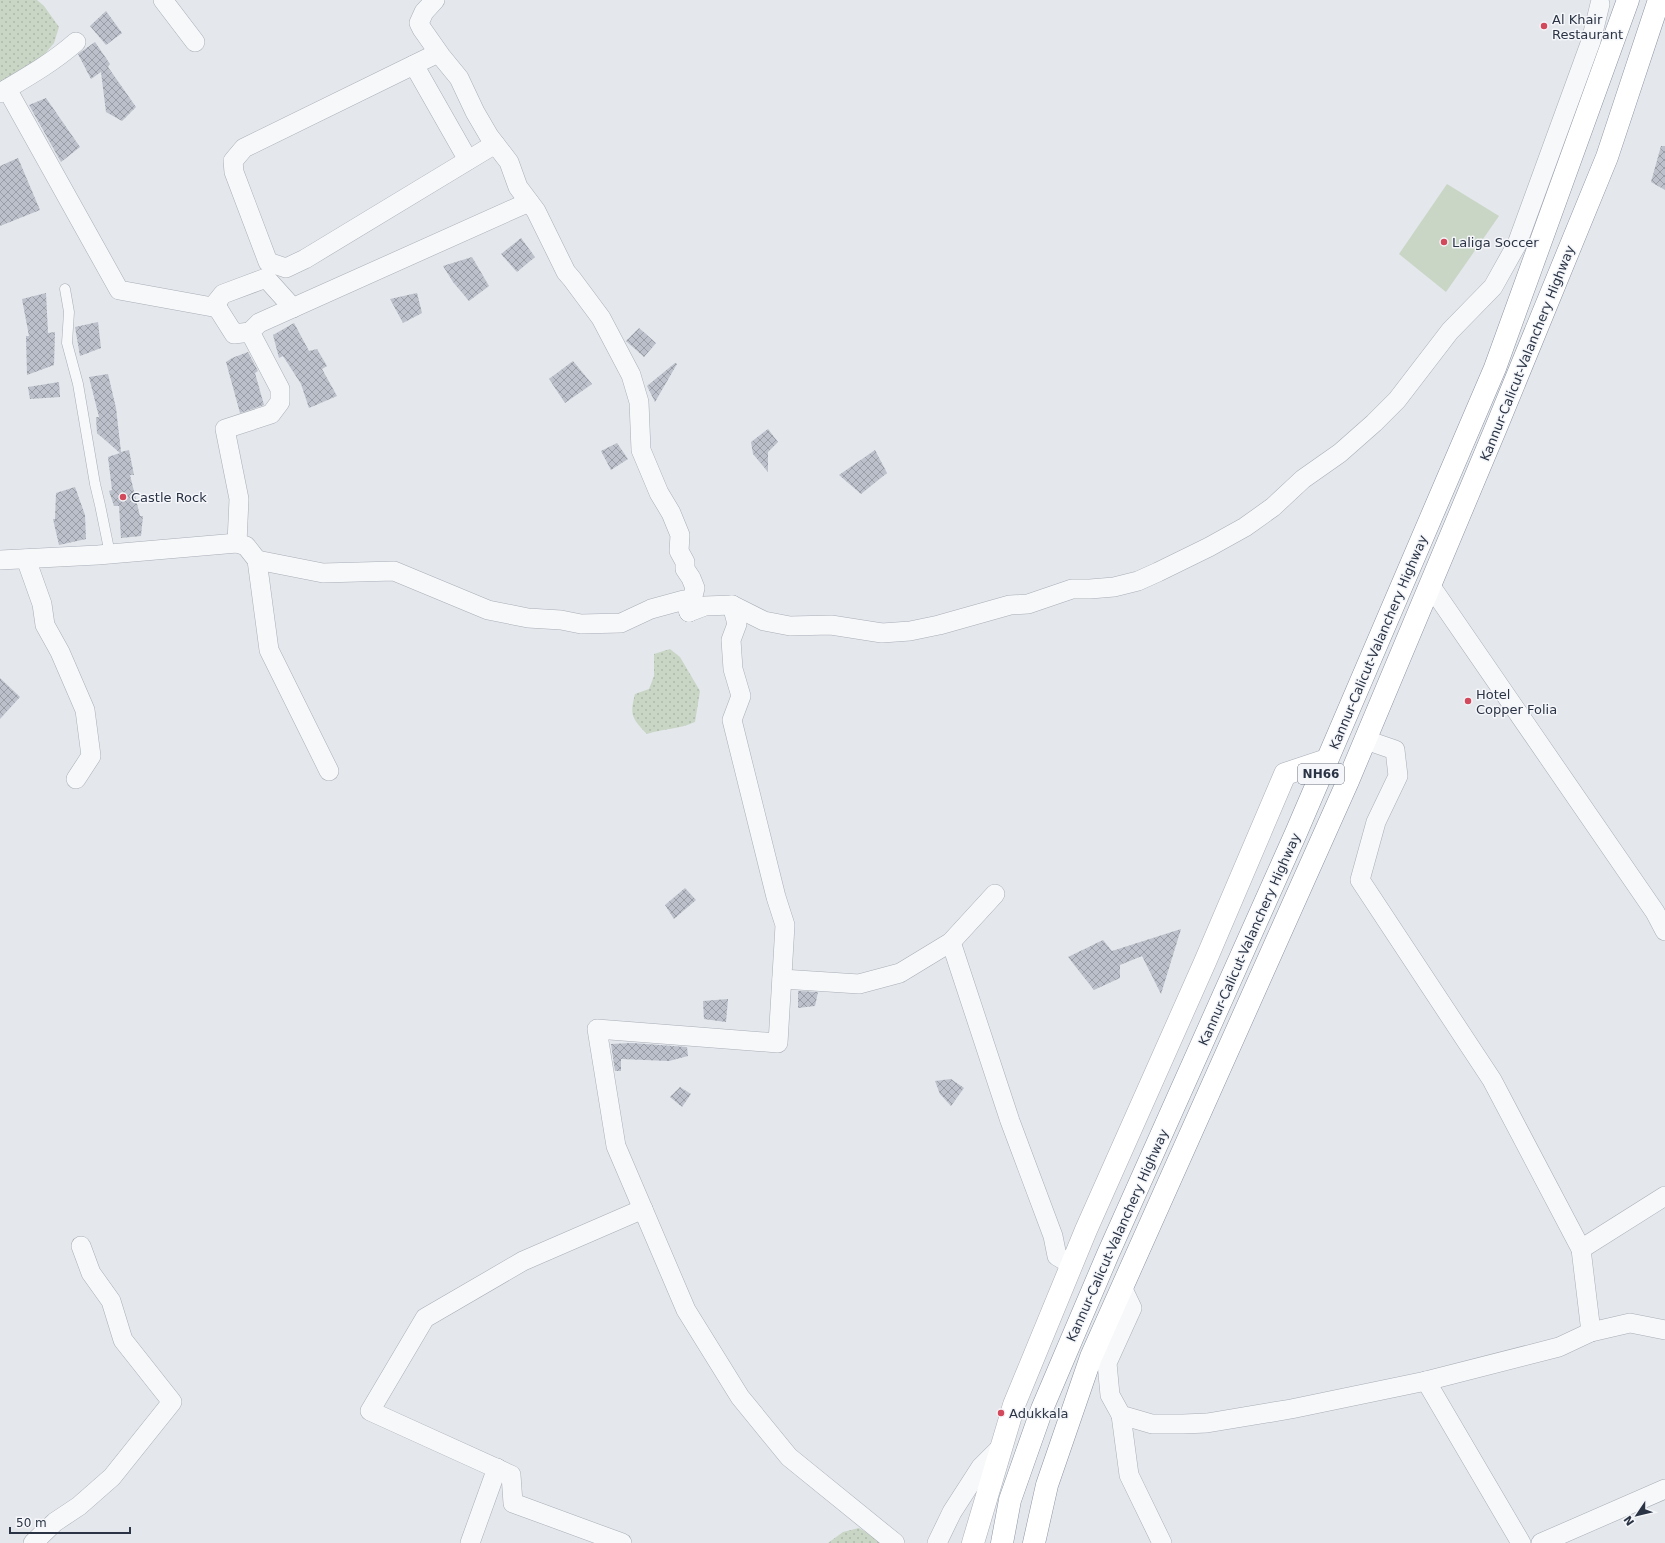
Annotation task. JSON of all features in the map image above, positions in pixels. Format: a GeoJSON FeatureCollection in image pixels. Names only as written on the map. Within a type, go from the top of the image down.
{"type":"FeatureCollection","features":[{"type":"Feature","properties":{"kind":"main road","name":"Kannur-Calicut-Valanchery Highway"},"geometry":{"type":"LineString","coordinates":[[1034,1543],[1047,1485],[1091,1357],[1366,740],[1607,157],[1659,0]]}},
{"type":"Feature","properties":{"kind":"main road","name":"Kannur-Calicut-Valanchery Highway"},"geometry":{"type":"LineString","coordinates":[[1002,1543],[1010,1500],[1042,1409],[1108,1254],[1296,834],[1495,368],[1626,7]]}},
{"type":"Feature","properties":{"kind":"main road"},"geometry":{"type":"LineString","coordinates":[[974,1543],[1014,1405],[1072,1265],[1205,962],[1285,774],[1327,760]]}},
{"type":"Feature","properties":{"kind":"street"},"geometry":{"type":"LineString","coordinates":[[163,0],[195,42]]}},
{"type":"Feature","properties":{"kind":"street"},"geometry":{"type":"LineString","coordinates":[[435,0],[424,12],[419,23],[422,30],[438,53],[459,78],[475,112],[495,144],[509,162],[518,186],[536,211],[566,272],[601,318],[631,375],[639,402],[641,450],[658,493],[671,513],[680,535],[679,551],[685,562],[685,569],[695,588],[689,612]]}},
{"type":"Feature","properties":{"kind":"street"},"geometry":{"type":"LineString","coordinates":[[689,612],[705,606],[732,605],[764,621],[790,626],[831,625],[882,633],[910,631],[939,625],[1010,605],[1028,604],[1072,589],[1090,590],[1114,587],[1138,581],[1209,547],[1245,526],[1274,507],[1303,479],[1340,454],[1374,423],[1397,400],[1450,331],[1493,288],[1517,244],[1591,41],[1595,2],[1626,7]]}},
{"type":"Feature","properties":{"kind":"street"},"geometry":{"type":"LineString","coordinates":[[76,42],[58,58],[41,70],[4,91],[119,290],[218,308]]}},
{"type":"Feature","properties":{"kind":"street"},"geometry":{"type":"LineString","coordinates":[[438,53],[244,148],[233,161],[234,172],[268,262],[286,268],[305,259],[495,144]]}},
{"type":"Feature","properties":{"kind":"street"},"geometry":{"type":"LineString","coordinates":[[414,65],[468,160]]}},
{"type":"Feature","properties":{"kind":"street"},"geometry":{"type":"LineString","coordinates":[[293,308],[266,278],[223,294],[215,304],[234,334],[250,332],[259,323],[293,308],[529,202]]}},
{"type":"Feature","properties":{"kind":"street"},"geometry":{"type":"LineString","coordinates":[[237,543],[239,499],[225,429],[271,414],[280,402],[280,389],[250,332]]}},
{"type":"Feature","properties":{"kind":"street"},"geometry":{"type":"LineString","coordinates":[[0,560],[110,554],[237,543],[246,546],[257,560],[270,650],[329,771]]}},
{"type":"Feature","properties":{"kind":"street"},"geometry":{"type":"LineString","coordinates":[[26,559],[42,604],[45,625],[60,652],[85,710],[91,756],[76,780]]}},
{"type":"Feature","properties":{"kind":"street"},"geometry":{"type":"LineString","coordinates":[[257,560],[323,573],[394,572],[488,610],[528,618],[561,620],[581,624],[622,623],[651,609],[684,600],[689,612]]}},
{"type":"Feature","properties":{"kind":"street"},"geometry":{"type":"LineString","coordinates":[[1430,585],[1655,912],[1665,931]]}},
{"type":"Feature","properties":{"kind":"street"},"geometry":{"type":"LineString","coordinates":[[732,605],[737,624],[731,640],[733,669],[741,696],[732,720],[776,897],[785,925],[778,1043],[598,1029],[616,1146],[686,1310],[740,1397],[789,1457],[895,1543]]}},
{"type":"Feature","properties":{"kind":"street"},"geometry":{"type":"LineString","coordinates":[[1366,740],[1395,750],[1398,776],[1376,822],[1360,880],[1492,1080],[1581,1249],[1591,1332]]}},
{"type":"Feature","properties":{"kind":"street"},"geometry":{"type":"LineString","coordinates":[[782,979],[858,984],[900,973],[951,942],[995,894]]}},
{"type":"Feature","properties":{"kind":"street"},"geometry":{"type":"LineString","coordinates":[[951,942],[1010,1121],[1053,1236],[1057,1256],[1072,1265]]}},
{"type":"Feature","properties":{"kind":"street"},"geometry":{"type":"LineString","coordinates":[[1581,1249],[1665,1196]]}},
{"type":"Feature","properties":{"kind":"street"},"geometry":{"type":"LineString","coordinates":[[622,1543],[513,1502],[511,1475],[370,1411],[425,1318],[523,1261],[643,1209]]}},
{"type":"Feature","properties":{"kind":"street"},"geometry":{"type":"LineString","coordinates":[[33,1543],[55,1522],[79,1506],[112,1477],[172,1402],[123,1340],[111,1301],[91,1273],[81,1246]]}},
{"type":"Feature","properties":{"kind":"street"},"geometry":{"type":"LineString","coordinates":[[1123,1288],[1132,1308],[1107,1363],[1110,1395],[1121,1415],[1129,1475],[1162,1543]]}},
{"type":"Feature","properties":{"kind":"street"},"geometry":{"type":"LineString","coordinates":[[1121,1415],[1152,1424],[1183,1424],[1207,1422],[1291,1409],[1426,1381],[1559,1347],[1591,1332],[1630,1323],[1665,1330]]}},
{"type":"Feature","properties":{"kind":"street"},"geometry":{"type":"LineString","coordinates":[[1426,1381],[1521,1543]]}},
{"type":"Feature","properties":{"kind":"street"},"geometry":{"type":"LineString","coordinates":[[937,1543],[952,1512],[981,1467],[1002,1446]]}},
{"type":"Feature","properties":{"kind":"street"},"geometry":{"type":"LineString","coordinates":[[470,1543],[497,1468]]}},
{"type":"Feature","properties":{"kind":"street"},"geometry":{"type":"LineString","coordinates":[[1541,1543],[1665,1489]]}},
{"type":"Feature","properties":{"kind":"lane"},"geometry":{"type":"LineString","coordinates":[[65,289],[69,312],[67,343],[78,384],[94,484],[110,554]]}},
{"type":"Feature","properties":{"kind":"green space"},"geometry":{"type":"Polygon","coordinates":[[[0,0],[37,0],[44,6],[59,27],[54,43],[44,55],[0,86],[0,0]]]}},
{"type":"Feature","properties":{"kind":"green space","name":"Laliga Soccer"},"geometry":{"type":"Polygon","coordinates":[[[1447,184],[1499,216],[1446,292],[1399,254],[1447,184]]]}},
{"type":"Feature","properties":{"kind":"green space"},"geometry":{"type":"Polygon","coordinates":[[[670,649],[680,657],[700,691],[695,722],[647,734],[633,716],[632,711],[635,694],[649,689],[654,676],[654,654],[670,649]]]}},
{"type":"Feature","properties":{"kind":"green space"},"geometry":{"type":"Polygon","coordinates":[[[859,1528],[884,1543],[828,1543],[843,1532],[859,1528]]]}},
{"type":"Feature","properties":{"kind":"building"},"geometry":{"type":"Polygon","coordinates":[[[106,11],[122,33],[106,45],[90,26],[106,11]]]}},
{"type":"Feature","properties":{"kind":"building"},"geometry":{"type":"Polygon","coordinates":[[[95,42],[110,64],[108,67],[136,107],[122,121],[106,112],[101,72],[91,79],[78,54],[95,42]]]}},
{"type":"Feature","properties":{"kind":"building"},"geometry":{"type":"Polygon","coordinates":[[[46,98],[80,147],[61,162],[29,105],[46,98]]]}},
{"type":"Feature","properties":{"kind":"building"},"geometry":{"type":"Polygon","coordinates":[[[1661,146],[1665,146],[1665,190],[1651,182],[1661,146]]]}},
{"type":"Feature","properties":{"kind":"building"},"geometry":{"type":"Polygon","coordinates":[[[18,158],[40,210],[0,226],[0,166],[18,158]]]}},
{"type":"Feature","properties":{"kind":"building"},"geometry":{"type":"Polygon","coordinates":[[[521,238],[535,257],[517,272],[501,254],[521,238]]]}},
{"type":"Feature","properties":{"kind":"building"},"geometry":{"type":"Polygon","coordinates":[[[472,257],[489,286],[469,301],[453,282],[443,266],[472,257]]]}},
{"type":"Feature","properties":{"kind":"building"},"geometry":{"type":"Polygon","coordinates":[[[46,293],[48,333],[55,332],[54,365],[27,375],[26,336],[29,336],[22,299],[46,293]]]}},
{"type":"Feature","properties":{"kind":"building"},"geometry":{"type":"Polygon","coordinates":[[[417,293],[422,313],[403,323],[390,299],[417,293]]]}},
{"type":"Feature","properties":{"kind":"building"},"geometry":{"type":"Polygon","coordinates":[[[98,322],[101,348],[80,356],[75,327],[98,322]]]}},
{"type":"Feature","properties":{"kind":"building"},"geometry":{"type":"Polygon","coordinates":[[[294,323],[309,351],[317,349],[327,366],[322,369],[337,396],[309,408],[301,384],[283,356],[279,358],[273,335],[294,323]]]}},
{"type":"Feature","properties":{"kind":"building"},"geometry":{"type":"Polygon","coordinates":[[[639,328],[656,343],[644,357],[626,341],[639,328]]]}},
{"type":"Feature","properties":{"kind":"building"},"geometry":{"type":"Polygon","coordinates":[[[248,352],[258,371],[255,373],[264,405],[240,413],[226,362],[248,352]]]}},
{"type":"Feature","properties":{"kind":"building"},"geometry":{"type":"Polygon","coordinates":[[[573,361],[592,384],[565,403],[549,379],[573,361]]]}},
{"type":"Feature","properties":{"kind":"building"},"geometry":{"type":"Polygon","coordinates":[[[675,363],[677,364],[655,402],[647,386],[675,363]]]}},
{"type":"Feature","properties":{"kind":"building"},"geometry":{"type":"Polygon","coordinates":[[[108,374],[116,408],[121,452],[129,450],[134,475],[130,475],[140,516],[143,516],[141,536],[121,538],[119,506],[114,506],[109,491],[112,490],[108,457],[120,453],[97,433],[96,417],[99,417],[89,377],[108,374]]]}},
{"type":"Feature","properties":{"kind":"building"},"geometry":{"type":"Polygon","coordinates":[[[59,382],[60,397],[30,399],[28,387],[59,382]]]}},
{"type":"Feature","properties":{"kind":"building"},"geometry":{"type":"Polygon","coordinates":[[[768,429],[778,442],[768,452],[768,472],[753,454],[751,442],[768,429]]]}},
{"type":"Feature","properties":{"kind":"building"},"geometry":{"type":"Polygon","coordinates":[[[617,443],[628,459],[611,470],[601,451],[617,443]]]}},
{"type":"Feature","properties":{"kind":"building"},"geometry":{"type":"Polygon","coordinates":[[[875,450],[887,473],[861,494],[839,475],[875,450]]]}},
{"type":"Feature","properties":{"kind":"building"},"geometry":{"type":"Polygon","coordinates":[[[75,487],[85,515],[86,539],[59,545],[53,519],[55,519],[56,493],[75,487]]]}},
{"type":"Feature","properties":{"kind":"building"},"geometry":{"type":"Polygon","coordinates":[[[0,678],[20,697],[0,719],[0,678]]]}},
{"type":"Feature","properties":{"kind":"building"},"geometry":{"type":"Polygon","coordinates":[[[685,888],[696,900],[674,919],[665,905],[685,888]]]}},
{"type":"Feature","properties":{"kind":"building"},"geometry":{"type":"Polygon","coordinates":[[[1181,929],[1161,994],[1142,956],[1120,965],[1120,978],[1094,990],[1068,957],[1103,940],[1112,951],[1181,929]]]}},
{"type":"Feature","properties":{"kind":"building"},"geometry":{"type":"Polygon","coordinates":[[[798,991],[818,992],[815,1006],[798,1008],[798,991]]]}},
{"type":"Feature","properties":{"kind":"building"},"geometry":{"type":"Polygon","coordinates":[[[728,999],[726,1022],[704,1019],[703,1001],[728,999]]]}},
{"type":"Feature","properties":{"kind":"building"},"geometry":{"type":"Polygon","coordinates":[[[632,1043],[687,1047],[688,1056],[669,1061],[621,1059],[621,1071],[615,1071],[611,1044],[632,1043]]]}},
{"type":"Feature","properties":{"kind":"building"},"geometry":{"type":"Polygon","coordinates":[[[951,1079],[964,1088],[951,1106],[940,1094],[935,1081],[951,1079]]]}},
{"type":"Feature","properties":{"kind":"building"},"geometry":{"type":"Polygon","coordinates":[[[680,1087],[691,1094],[682,1107],[670,1097],[680,1087]]]}},
{"type":"Feature","properties":{"kind":"place","name":"Al Khair Restaurant"},"geometry":{"type":"Point","coordinates":[1544,26]}},
{"type":"Feature","properties":{"kind":"place","name":"Laliga Soccer"},"geometry":{"type":"Point","coordinates":[1444,242]}},
{"type":"Feature","properties":{"kind":"place","name":"Castle Rock"},"geometry":{"type":"Point","coordinates":[123,497]}},
{"type":"Feature","properties":{"kind":"place","name":"Hotel Copper Folia"},"geometry":{"type":"Point","coordinates":[1468,701]}},
{"type":"Feature","properties":{"kind":"place","name":"Adukkala"},"geometry":{"type":"Point","coordinates":[1001,1413]}}]}
